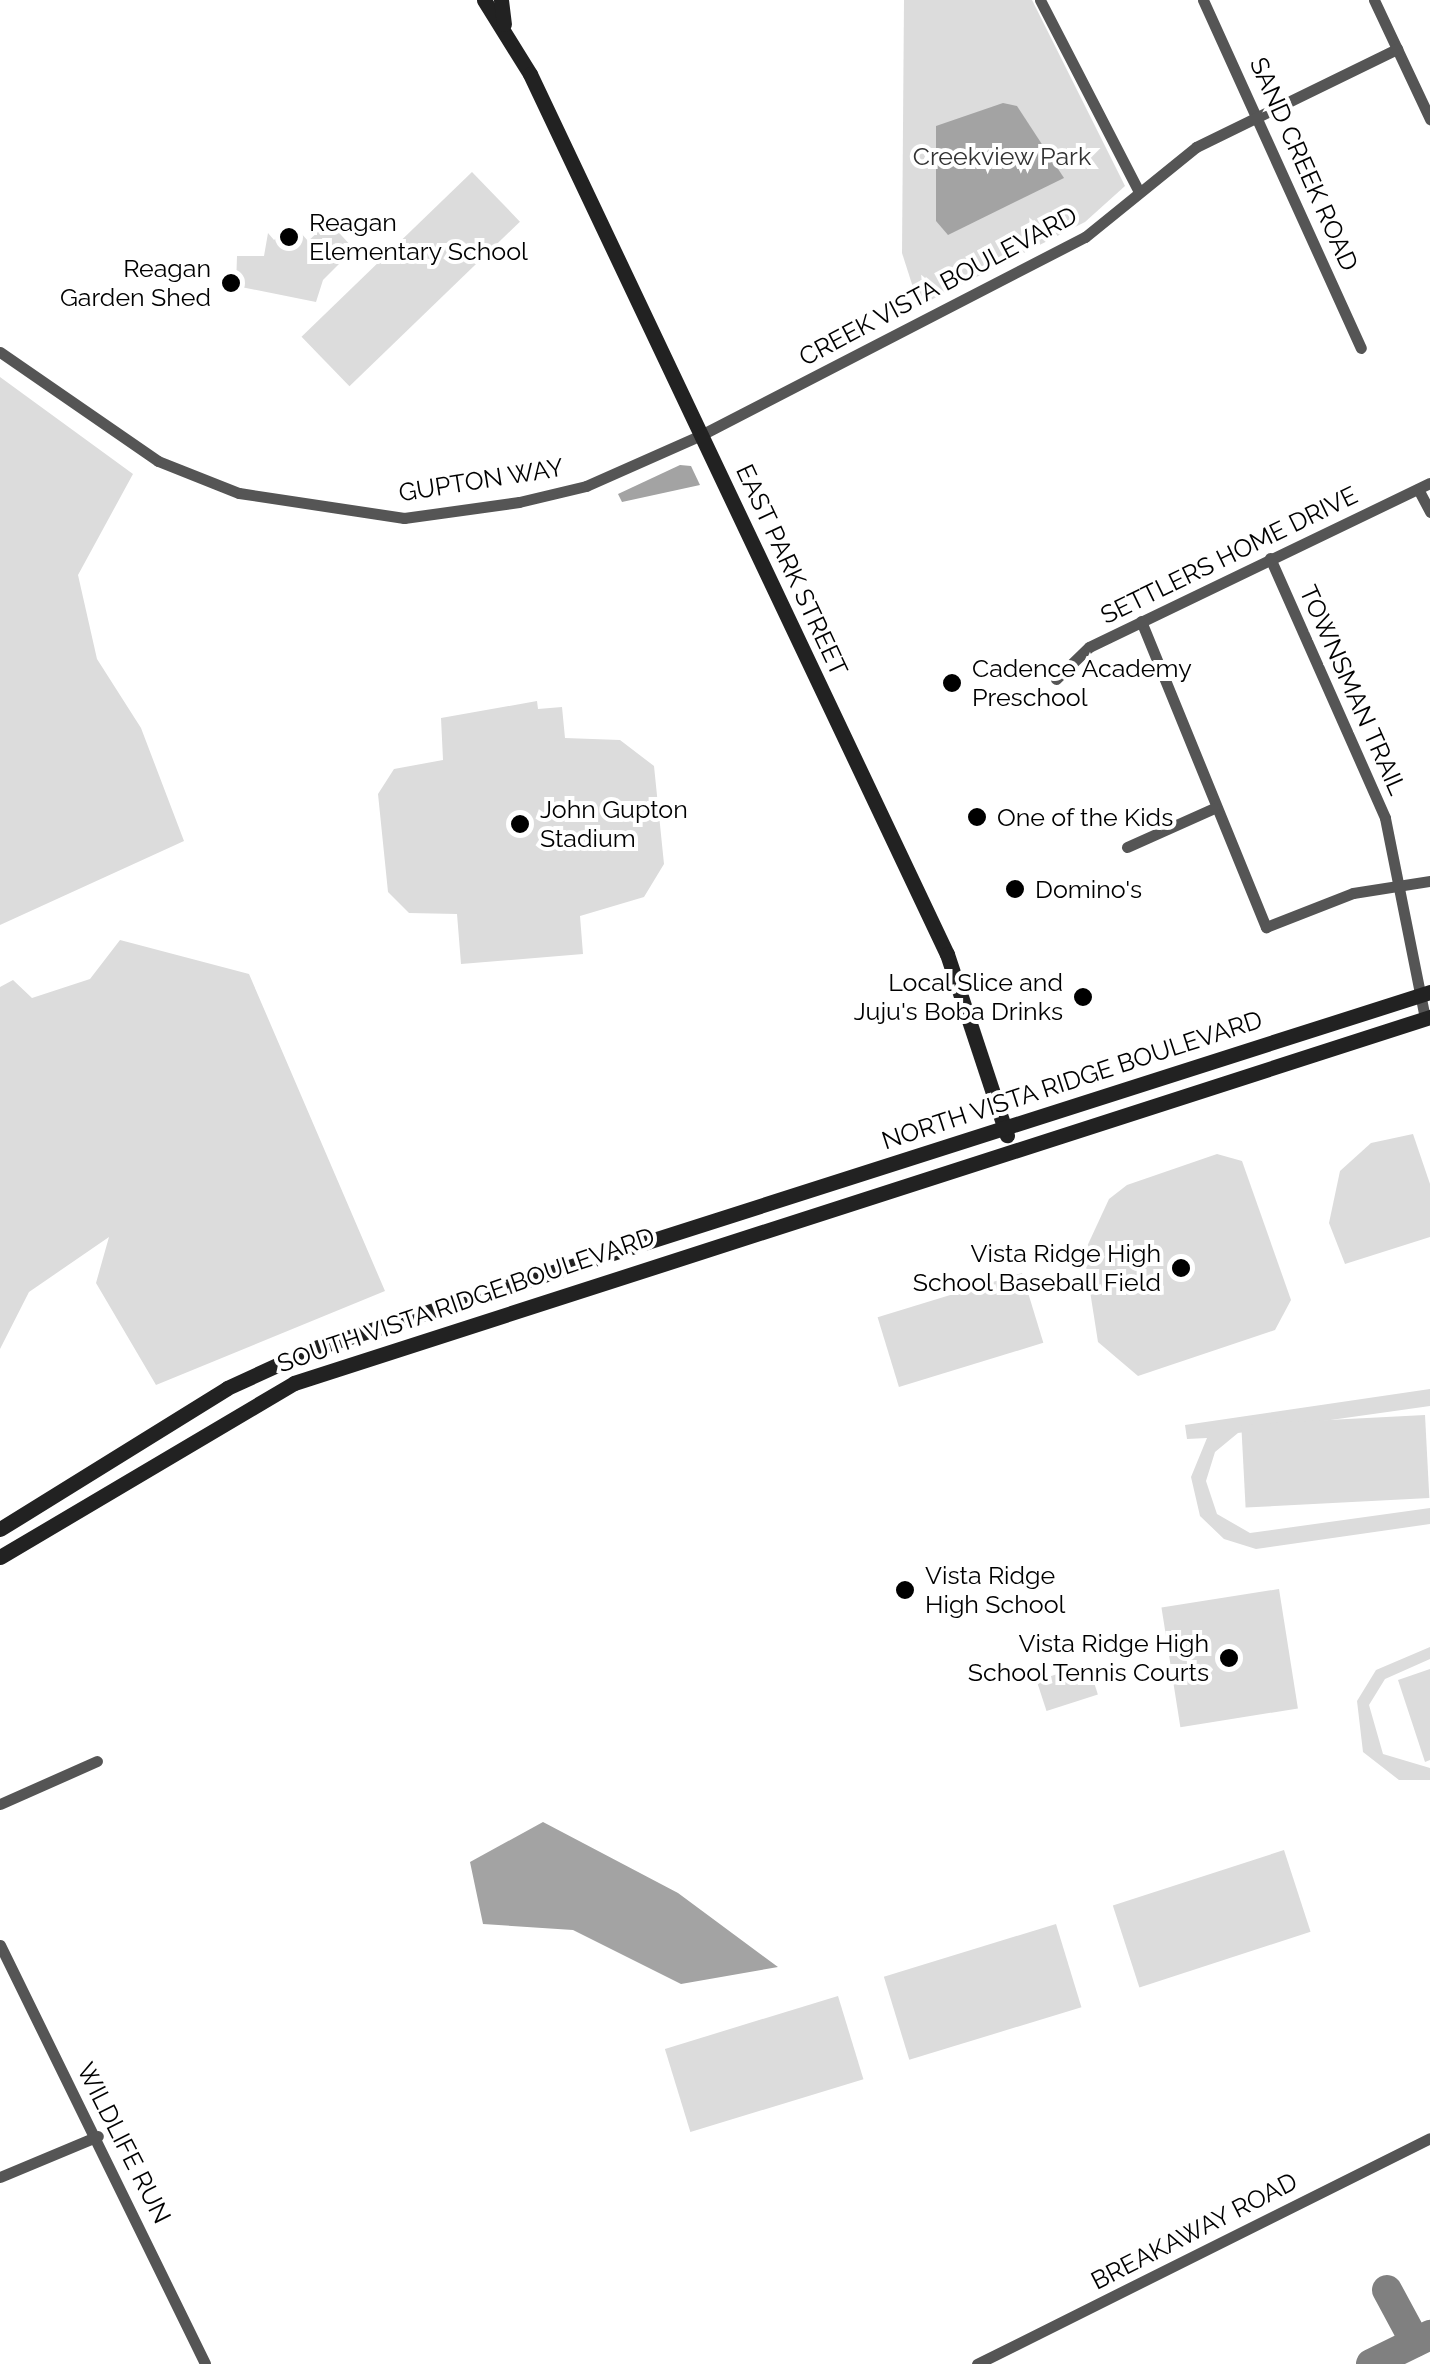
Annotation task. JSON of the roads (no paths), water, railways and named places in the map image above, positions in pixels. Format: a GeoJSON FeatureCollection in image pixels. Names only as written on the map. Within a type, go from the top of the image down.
{"type":"FeatureCollection","features":[{"type":"Feature","properties":{"kind":"street","name":"EAST PARK STREET"},"geometry":{"type":"LineString","coordinates":[[484,0],[504,24],[947,954],[1011,1148]]}},
{"type":"Feature","properties":{"kind":"street","name":"EAST PARK STREET"},"geometry":{"type":"LineString","coordinates":[[501,0],[504,24]]}},
{"type":"Feature","properties":{"kind":"street"},"geometry":{"type":"LineString","coordinates":[[1040,0],[1140,192]]}},
{"type":"Feature","properties":{"kind":"street","name":"SAND CREEK ROAD"},"geometry":{"type":"LineString","coordinates":[[1203,0],[1259,116],[1361,348]]}},
{"type":"Feature","properties":{"kind":"street"},"geometry":{"type":"LineString","coordinates":[[1374,0],[1430,119]]}},
{"type":"Feature","properties":{"kind":"street","name":"CREEK VISTA BOULEVARD"},"geometry":{"type":"LineString","coordinates":[[701,435],[1085,237],[1196,148],[1397,49]]}},
{"type":"Feature","properties":{"kind":"street","name":"GUPTON WAY"},"geometry":{"type":"LineString","coordinates":[[0,352],[158,460],[320,512],[404,518],[519,502],[586,486],[701,435]]}},
{"type":"Feature","properties":{"kind":"street"},"geometry":{"type":"LineString","coordinates":[[1424,486],[1430,512]]}},
{"type":"Feature","properties":{"kind":"street","name":"SETTLERS HOME DRIVE"},"geometry":{"type":"LineString","coordinates":[[1056,679],[1089,646],[1424,486]]}},
{"type":"Feature","properties":{"kind":"street","name":"TOWNSMAN TRAIL"},"geometry":{"type":"LineString","coordinates":[[1270,558],[1356,742],[1398,885],[1428,1018]]}},
{"type":"Feature","properties":{"kind":"street"},"geometry":{"type":"LineString","coordinates":[[1142,622],[1214,808],[1266,926],[1398,885],[1430,882]]}},
{"type":"Feature","properties":{"kind":"street"},"geometry":{"type":"LineString","coordinates":[[1127,847],[1214,808]]}},
{"type":"Feature","properties":{"kind":"street","name":"NORTH VISTA RIDGE BOULEVARD"},"geometry":{"type":"LineString","coordinates":[[729,1216],[1425,994]]}},
{"type":"Feature","properties":{"kind":"street","name":"NORTH VISTA RIDGE BOULEVARD"},"geometry":{"type":"LineString","coordinates":[[750,1230],[1428,1018]]}},
{"type":"Feature","properties":{"kind":"street","name":"SOUTH VISTA RIDGE BOULEVARD"},"geometry":{"type":"LineString","coordinates":[[0,1528],[279,1362],[729,1216]]}},
{"type":"Feature","properties":{"kind":"street","name":"SOUTH VISTA RIDGE BOULEVARD"},"geometry":{"type":"LineString","coordinates":[[0,1557],[294,1383],[750,1230]]}},
{"type":"Feature","properties":{"kind":"street"},"geometry":{"type":"LineString","coordinates":[[0,1804],[96,1761]]}},
{"type":"Feature","properties":{"kind":"street","name":"WILDLIFE RUN"},"geometry":{"type":"LineString","coordinates":[[0,1945],[98,2136],[205,2364]]}},
{"type":"Feature","properties":{"kind":"street"},"geometry":{"type":"LineString","coordinates":[[0,2176],[98,2136]]}},
{"type":"Feature","properties":{"kind":"street","name":"BREAKAWAY ROAD"},"geometry":{"type":"LineString","coordinates":[[977,2364],[1430,2138]]}},
{"type":"Feature","properties":{"kind":"place","name":"Reagan Elementary School"},"geometry":{"type":"Point","coordinates":[289,237]}},
{"type":"Feature","properties":{"kind":"place","name":"Reagan Garden Shed"},"geometry":{"type":"Point","coordinates":[231,283]}},
{"type":"Feature","properties":{"kind":"place","name":"Cadence Academy Preschool"},"geometry":{"type":"Point","coordinates":[952,683]}},
{"type":"Feature","properties":{"kind":"place","name":"One of the Kids"},"geometry":{"type":"Point","coordinates":[977,817]}},
{"type":"Feature","properties":{"kind":"place","name":"John Gupton Stadium"},"geometry":{"type":"Point","coordinates":[520,824]}},
{"type":"Feature","properties":{"kind":"place","name":"Domino's"},"geometry":{"type":"Point","coordinates":[1015,889]}},
{"type":"Feature","properties":{"kind":"place","name":"Local Slice and Juju's Boba Drinks"},"geometry":{"type":"Point","coordinates":[1083,997]}},
{"type":"Feature","properties":{"kind":"place","name":"Vista Ridge High School Baseball Field"},"geometry":{"type":"Point","coordinates":[1181,1268]}},
{"type":"Feature","properties":{"kind":"place","name":"Vista Ridge High School"},"geometry":{"type":"Point","coordinates":[905,1590]}},
{"type":"Feature","properties":{"kind":"place","name":"Vista Ridge High School Tennis Courts"},"geometry":{"type":"Point","coordinates":[1229,1658]}},
{"type":"Feature","properties":{"kind":"park label","name":"Creekview Park"},"geometry":{"type":"Point","coordinates":[1002,156]}}]}
